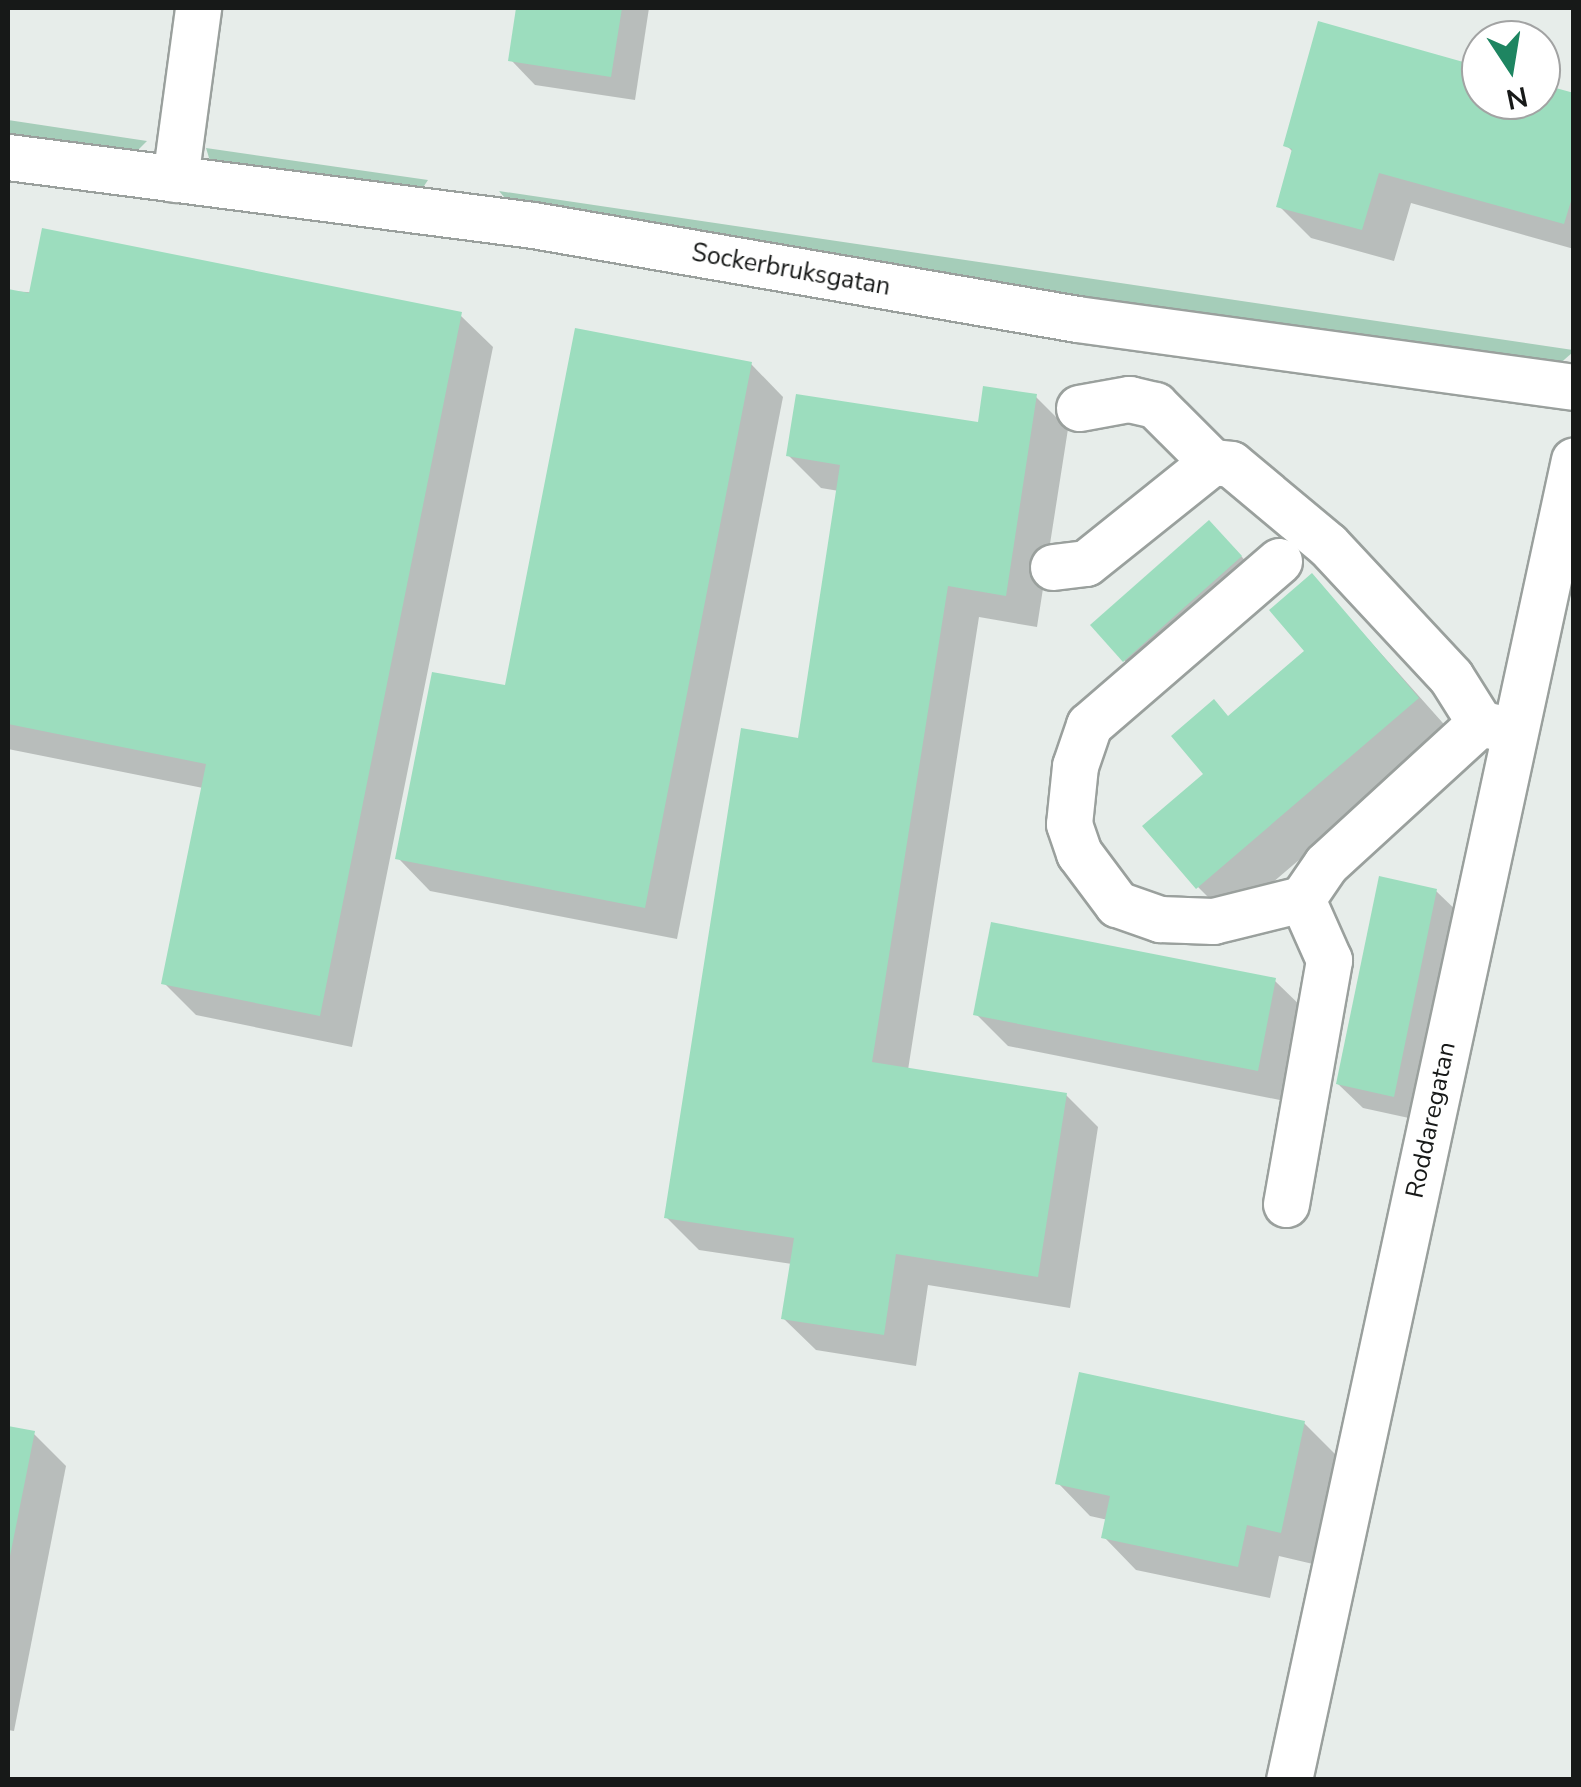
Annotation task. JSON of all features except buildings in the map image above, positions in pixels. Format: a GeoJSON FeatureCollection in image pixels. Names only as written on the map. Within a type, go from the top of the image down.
{"type":"FeatureCollection","features":[{"type":"Feature","properties":{"kind":"street"},"geometry":{"type":"LineString","coordinates":[[175,179],[198,8]]}},
{"type":"Feature","properties":{"kind":"street","name":"Sockerbruksgatan"},"geometry":{"type":"LineString","coordinates":[[8,157],[533,225],[1077,319],[1574,387]]}},
{"type":"Feature","properties":{"kind":"street"},"geometry":{"type":"LineString","coordinates":[[1079,408],[1129,399],[1156,405],[1212,462],[1246,473],[1328,545],[1497,727],[1326,864],[1302,900],[1213,922],[1160,919],[1117,904],[1079,854],[1068,824],[1075,766],[1090,725],[1278,561]]}},
{"type":"Feature","properties":{"kind":"street","name":"Roddaregatan"},"geometry":{"type":"LineString","coordinates":[[1289,1780],[1497,727],[1574,460]]}},
{"type":"Feature","properties":{"kind":"street"},"geometry":{"type":"LineString","coordinates":[[1052,567],[1086,563],[1212,462]]}},
{"type":"Feature","properties":{"kind":"street"},"geometry":{"type":"LineString","coordinates":[[1286,1204],[1329,960],[1302,900]]}},
{"type":"Feature","properties":{"kind":"green space"},"geometry":{"type":"Polygon","coordinates":[[[8,120],[147,141],[133,155],[8,141],[8,120]]]}},
{"type":"Feature","properties":{"kind":"green space"},"geometry":{"type":"Polygon","coordinates":[[[206,148],[428,180],[422,189],[210,161],[206,148]]]}},
{"type":"Feature","properties":{"kind":"green space"},"geometry":{"type":"Polygon","coordinates":[[[499,191],[1573,352],[1556,367],[521,217],[499,191]]]}}]}
